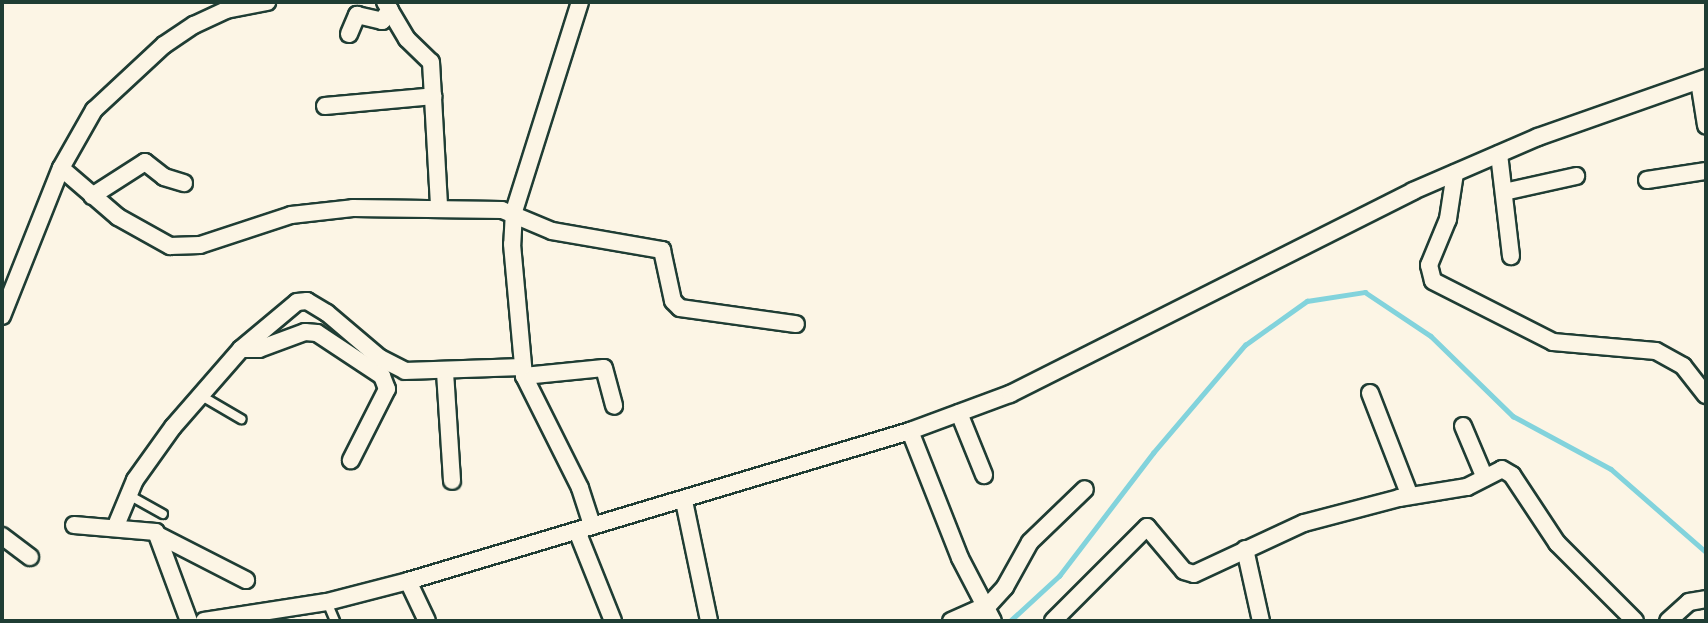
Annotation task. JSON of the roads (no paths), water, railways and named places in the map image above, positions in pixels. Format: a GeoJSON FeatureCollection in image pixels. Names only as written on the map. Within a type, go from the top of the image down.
{"type":"FeatureCollection","features":[{"type":"Feature","properties":{"kind":"street"},"geometry":{"type":"LineString","coordinates":[[2,316],[61,168],[94,110],[164,45],[210,17],[267,2]]}},
{"type":"Feature","properties":{"kind":"street"},"geometry":{"type":"LineString","coordinates":[[580,2],[514,211],[513,274],[523,372],[580,488],[585,528],[613,621]]}},
{"type":"Feature","properties":{"kind":"street"},"geometry":{"type":"LineString","coordinates":[[387,6],[407,39],[432,62],[439,207]]}},
{"type":"Feature","properties":{"kind":"street"},"geometry":{"type":"LineString","coordinates":[[349,34],[357,15],[380,21],[387,6]]}},
{"type":"Feature","properties":{"kind":"street"},"geometry":{"type":"LineString","coordinates":[[204,621],[327,602],[408,581],[684,501],[910,431],[1010,394],[1157,323],[1308,242],[1455,173],[1499,154],[1703,80],[1706,125]]}},
{"type":"Feature","properties":{"kind":"street"},"geometry":{"type":"LineString","coordinates":[[325,106],[434,96]]}},
{"type":"Feature","properties":{"kind":"street"},"geometry":{"type":"LineString","coordinates":[[1499,154],[1511,256]]}},
{"type":"Feature","properties":{"kind":"street"},"geometry":{"type":"LineString","coordinates":[[92,195],[145,162],[164,177],[184,183]]}},
{"type":"Feature","properties":{"kind":"street"},"geometry":{"type":"LineString","coordinates":[[61,168],[140,233],[170,246],[200,245],[291,215],[353,208],[439,207],[514,211],[524,221],[552,231],[662,250],[673,301],[680,308],[796,324]]}},
{"type":"Feature","properties":{"kind":"street"},"geometry":{"type":"LineString","coordinates":[[1647,180],[1706,171]]}},
{"type":"Feature","properties":{"kind":"street"},"geometry":{"type":"LineString","coordinates":[[1455,173],[1448,219],[1429,265],[1433,281],[1553,342],[1656,351],[1683,366],[1706,395]]}},
{"type":"Feature","properties":{"kind":"street"},"geometry":{"type":"LineString","coordinates":[[1504,192],[1576,176]]}},
{"type":"Feature","properties":{"kind":"street"},"geometry":{"type":"LineString","coordinates":[[115,528],[127,494],[157,447],[241,349],[302,301],[327,313],[389,365],[413,372],[523,372],[604,368],[614,406]]}},
{"type":"Feature","properties":{"kind":"street"},"geometry":{"type":"LineString","coordinates":[[241,349],[259,349],[305,332],[317,333],[382,376],[387,389],[351,460]]}},
{"type":"Feature","properties":{"kind":"street"},"geometry":{"type":"LineString","coordinates":[[445,372],[452,481]]}},
{"type":"Feature","properties":{"kind":"street"},"geometry":{"type":"LineString","coordinates":[[1370,393],[1410,496]]}},
{"type":"Feature","properties":{"kind":"street"},"geometry":{"type":"LineString","coordinates":[[959,413],[984,475]]}},
{"type":"Feature","properties":{"kind":"street"},"geometry":{"type":"LineString","coordinates":[[1463,426],[1485,478]]}},
{"type":"Feature","properties":{"kind":"street"},"geometry":{"type":"LineString","coordinates":[[910,431],[986,616]]}},
{"type":"Feature","properties":{"kind":"street"},"geometry":{"type":"LineString","coordinates":[[1053,621],[1147,527],[1188,574],[1198,573],[1304,523],[1410,496],[1467,487],[1502,470],[1512,475],[1550,536],[1635,621]]}},
{"type":"Feature","properties":{"kind":"street"},"geometry":{"type":"LineString","coordinates":[[986,616],[1030,542],[1085,489]]}},
{"type":"Feature","properties":{"kind":"street"},"geometry":{"type":"LineString","coordinates":[[684,501],[709,621]]}},
{"type":"Feature","properties":{"kind":"street"},"geometry":{"type":"LineString","coordinates":[[74,525],[149,529],[246,580]]}},
{"type":"Feature","properties":{"kind":"street"},"geometry":{"type":"LineString","coordinates":[[158,535],[189,621]]}},
{"type":"Feature","properties":{"kind":"street"},"geometry":{"type":"LineString","coordinates":[[2,536],[30,557]]}},
{"type":"Feature","properties":{"kind":"street"},"geometry":{"type":"LineString","coordinates":[[1245,549],[1261,621]]}},
{"type":"Feature","properties":{"kind":"street"},"geometry":{"type":"LineString","coordinates":[[408,581],[427,621]]}},
{"type":"Feature","properties":{"kind":"street"},"geometry":{"type":"LineString","coordinates":[[1668,621],[1689,601],[1706,599]]}},
{"type":"Feature","properties":{"kind":"street"},"geometry":{"type":"LineString","coordinates":[[951,621],[986,616]]}},
{"type":"Feature","properties":{"kind":"lane"},"geometry":{"type":"LineString","coordinates":[[200,395],[241,419]]}},
{"type":"Feature","properties":{"kind":"lane"},"geometry":{"type":"LineString","coordinates":[[127,494],[163,514]]}},
{"type":"Feature","properties":{"kind":"lane"},"geometry":{"type":"LineString","coordinates":[[327,602],[335,621]]}},
{"type":"Feature","properties":{"kind":"waterway"},"geometry":{"type":"LineString","coordinates":[[1010,621],[1059,576],[1153,453],[1245,345],[1307,301],[1365,292],[1431,336],[1513,416],[1611,469],[1706,552]]}}]}
